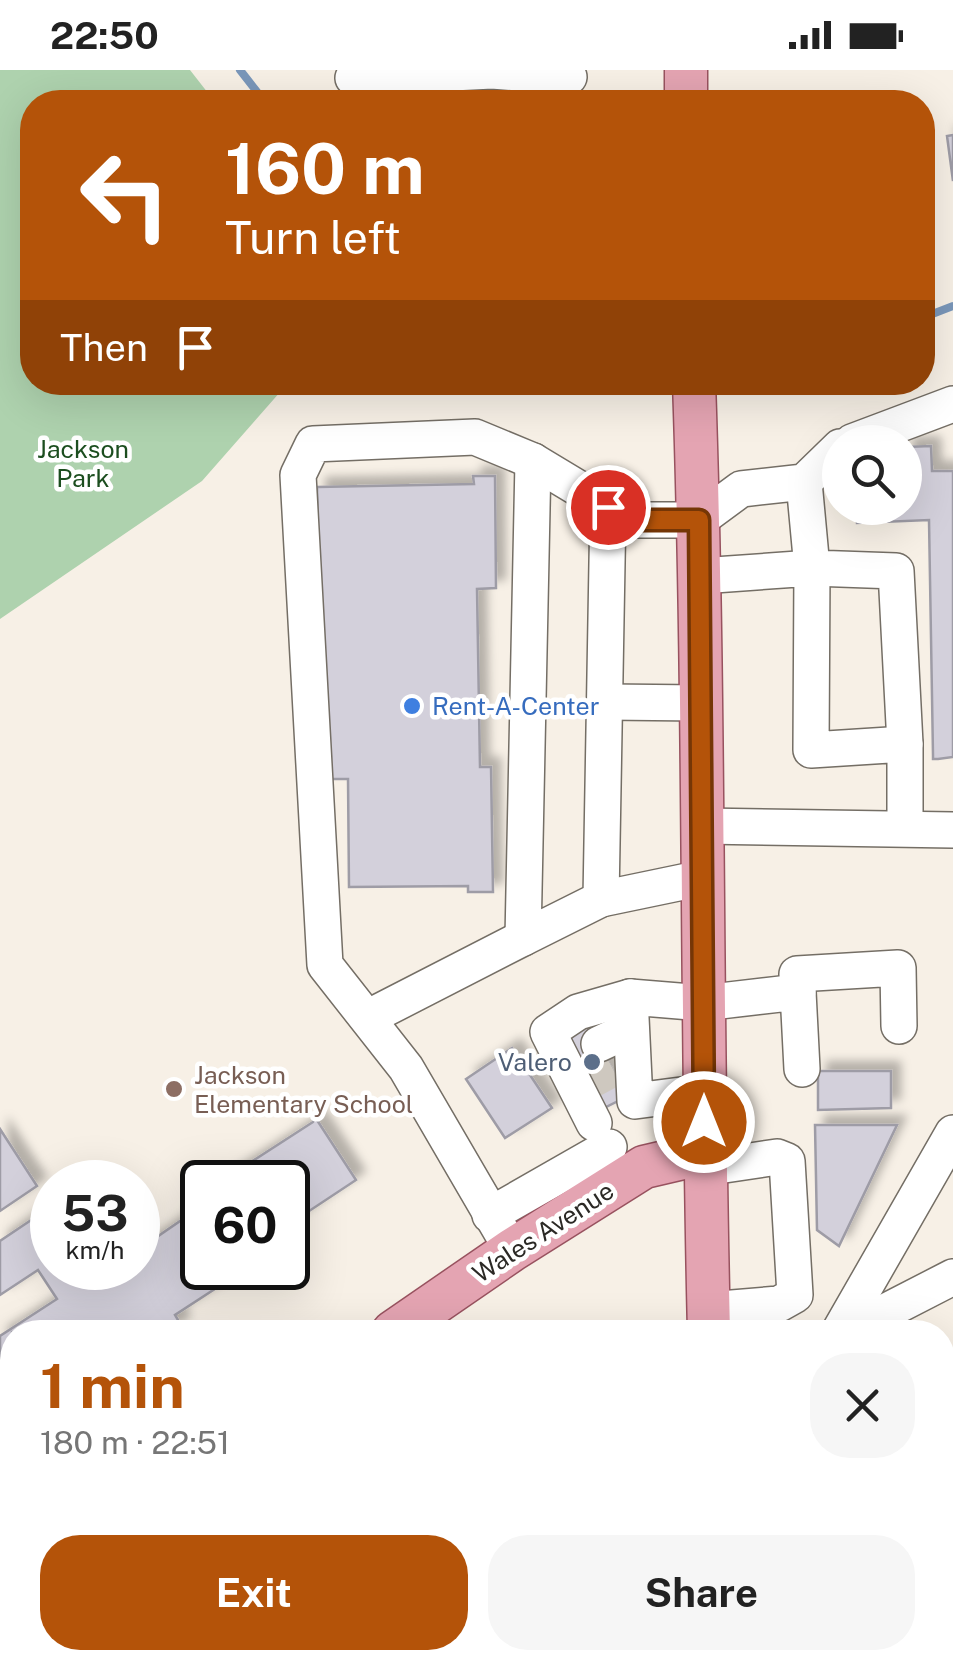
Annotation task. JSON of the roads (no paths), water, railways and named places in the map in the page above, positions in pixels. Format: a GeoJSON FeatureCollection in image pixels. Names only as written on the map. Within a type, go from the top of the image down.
{"type":"FeatureCollection","features":[{"type":"Feature","properties":{"kind":"main road"},"geometry":{"type":"LineString","coordinates":[[694,395],[708,1320]]}},
{"type":"Feature","properties":{"kind":"main road","name":"Wales Avenue"},"geometry":{"type":"LineString","coordinates":[[413,1320],[501,1232],[610,1149],[654,1163],[704,1160]]}},
{"type":"Feature","properties":{"kind":"street"},"geometry":{"type":"LineString","coordinates":[[354,78],[407,89],[492,71],[573,83]]}},
{"type":"Feature","properties":{"kind":"street"},"geometry":{"type":"LineString","coordinates":[[897,425],[953,404]]}},
{"type":"Feature","properties":{"kind":"street"},"geometry":{"type":"LineString","coordinates":[[501,1232],[406,1068],[325,965],[298,475],[313,444],[475,437],[533,461],[631,520],[699,520],[742,488],[804,482],[822,464]]}},
{"type":"Feature","properties":{"kind":"street"},"geometry":{"type":"LineString","coordinates":[[523,938],[533,461]]}},
{"type":"Feature","properties":{"kind":"street"},"geometry":{"type":"LineString","coordinates":[[804,482],[812,568],[811,750],[905,744]]}},
{"type":"Feature","properties":{"kind":"street"},"geometry":{"type":"LineString","coordinates":[[601,899],[608,507]]}},
{"type":"Feature","properties":{"kind":"street"},"geometry":{"type":"LineString","coordinates":[[700,576],[812,568],[896,570],[905,828]]}},
{"type":"Feature","properties":{"kind":"street"},"geometry":{"type":"LineString","coordinates":[[606,702],[701,704]]}},
{"type":"Feature","properties":{"kind":"street"},"geometry":{"type":"LineString","coordinates":[[702,826],[953,830]]}},
{"type":"Feature","properties":{"kind":"street"},"geometry":{"type":"LineString","coordinates":[[368,1017],[601,899],[702,878]]}},
{"type":"Feature","properties":{"kind":"street"},"geometry":{"type":"LineString","coordinates":[[802,1068],[797,974],[898,968],[898,1026]]}},
{"type":"Feature","properties":{"kind":"street"},"geometry":{"type":"LineString","coordinates":[[601,1054],[703,1003],[798,992]]}},
{"type":"Feature","properties":{"kind":"street"},"geometry":{"type":"LineString","coordinates":[[601,1054],[635,1101]]}},
{"type":"Feature","properties":{"kind":"street"},"geometry":{"type":"LineString","coordinates":[[601,1054],[610,1149]]}},
{"type":"Feature","properties":{"kind":"street"},"geometry":{"type":"LineString","coordinates":[[635,1101],[704,1092]]}},
{"type":"Feature","properties":{"kind":"street"},"geometry":{"type":"LineString","coordinates":[[610,1149],[635,1101]]}},
{"type":"Feature","properties":{"kind":"street"},"geometry":{"type":"LineString","coordinates":[[850,1320],[953,1133]]}},
{"type":"Feature","properties":{"kind":"street"},"geometry":{"type":"LineString","coordinates":[[704,1160],[777,1157],[787,1162],[794,1296],[779,1304],[712,1320]]}},
{"type":"Feature","properties":{"kind":"street"},"geometry":{"type":"LineString","coordinates":[[867,1320],[953,1277]]}},
{"type":"Feature","properties":{"kind":"waterway"},"geometry":{"type":"LineString","coordinates":[[240,70],[256,90]]}},
{"type":"Feature","properties":{"kind":"waterway"},"geometry":{"type":"LineString","coordinates":[[935,313],[953,306]]}},
{"type":"Feature","properties":{"kind":"tunnel"},"geometry":{"type":"LineString","coordinates":[[587,1083],[613,1069]]}},
{"type":"Feature","properties":{"kind":"place","name":"Rent-A-Center"},"geometry":{"type":"Point","coordinates":[412,706]}},
{"type":"Feature","properties":{"kind":"place","name":"Valero"},"geometry":{"type":"Point","coordinates":[592,1062]}},
{"type":"Feature","properties":{"kind":"place","name":"Jackson Elementary School"},"geometry":{"type":"Point","coordinates":[174,1089]}},
{"type":"Feature","properties":{"kind":"park label","name":"Jackson Park"},"geometry":{"type":"Point","coordinates":[83,464]}}]}
